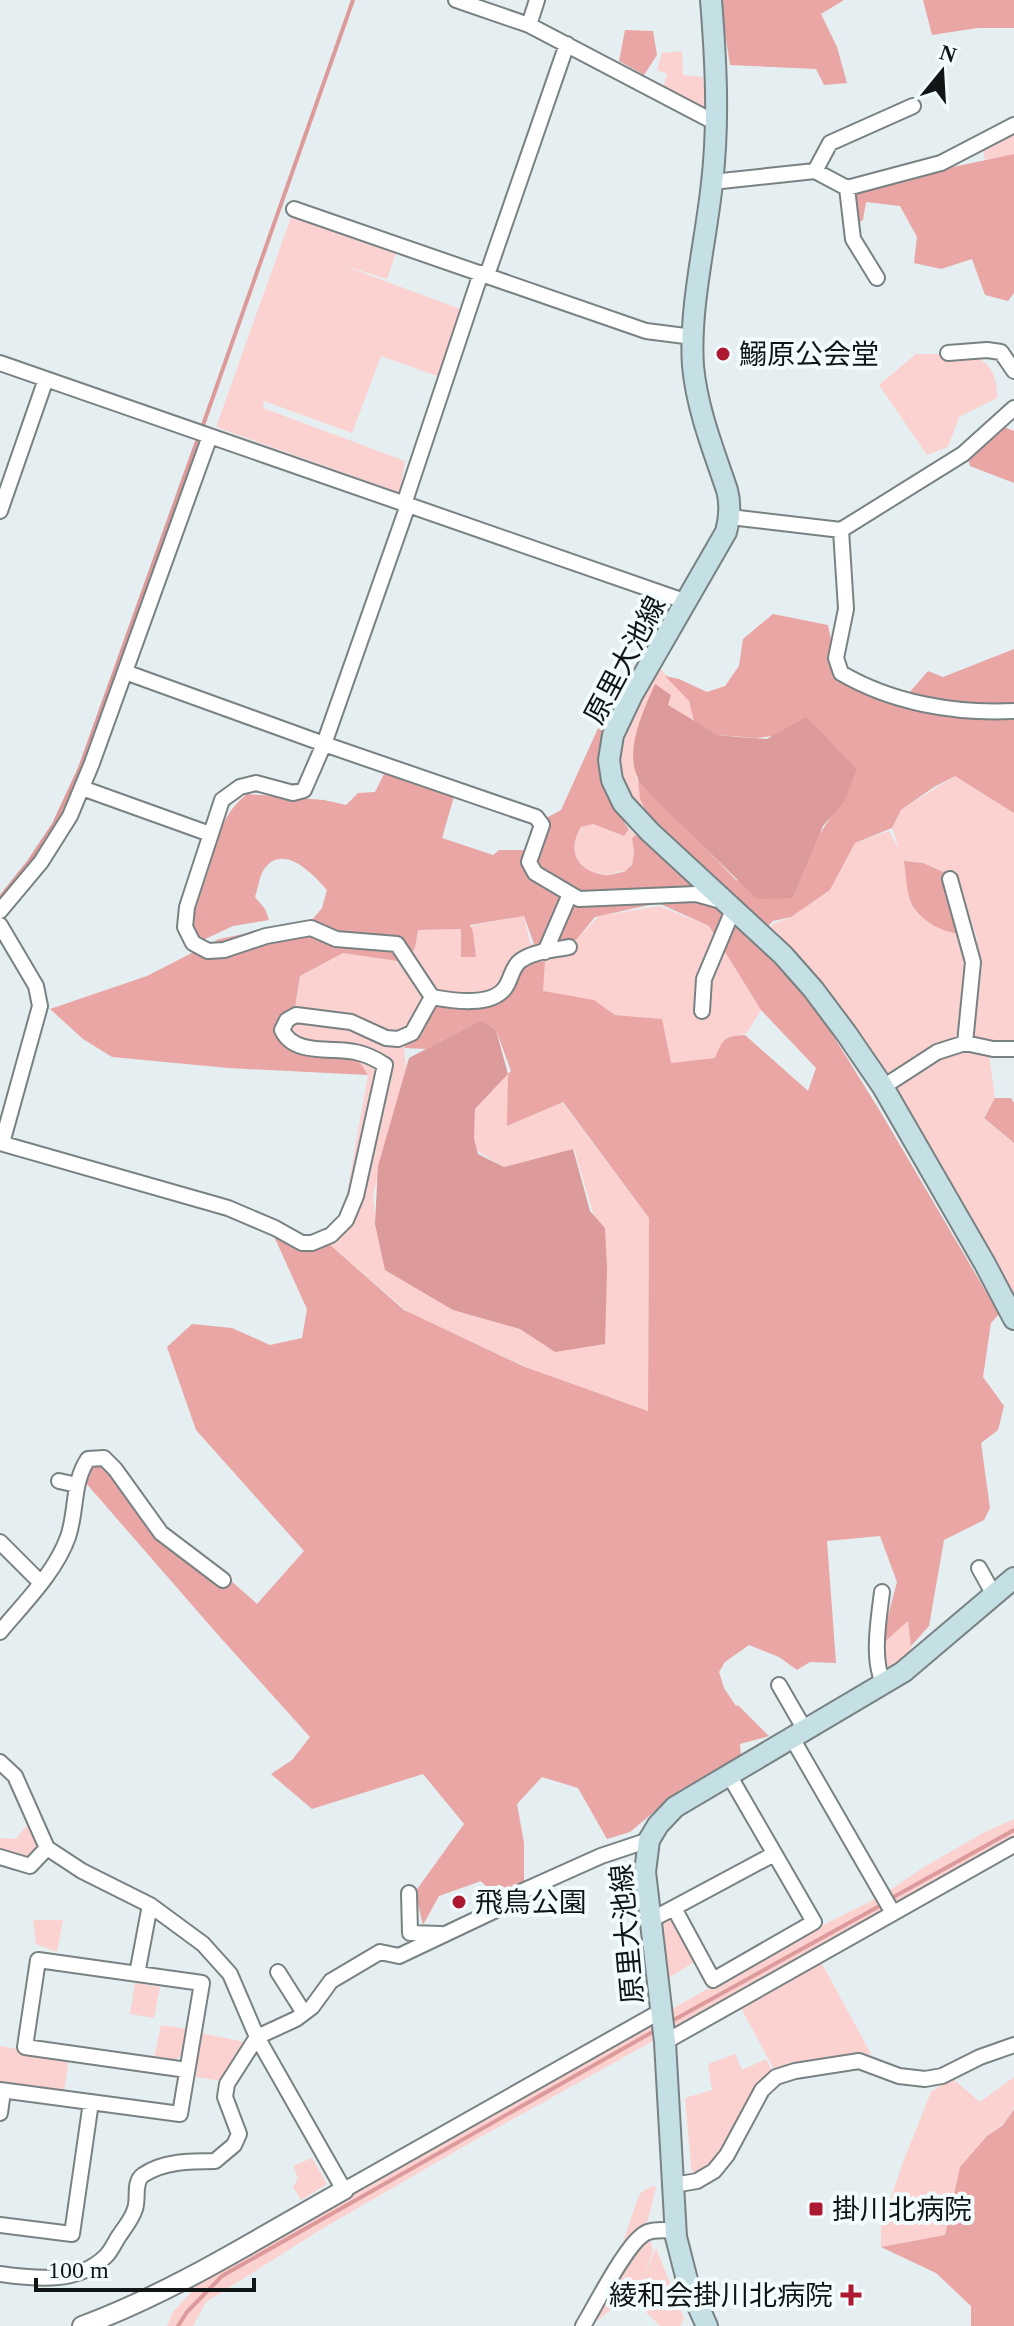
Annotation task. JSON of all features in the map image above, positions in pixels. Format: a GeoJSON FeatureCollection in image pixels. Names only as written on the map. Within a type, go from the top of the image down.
{"type":"FeatureCollection","features":[{"type":"Feature","properties":{"kind":"main road"},"geometry":{"type":"LineString","coordinates":[[711,0],[717,79],[716,123],[693,337],[693,365],[700,408],[730,501],[730,517]]}},
{"type":"Feature","properties":{"kind":"main road","name":"原里大池線"},"geometry":{"type":"LineString","coordinates":[[730,517],[726,532],[613,735],[609,762],[612,780],[623,803],[650,832],[783,955],[813,989],[883,1087],[1014,1319]]}},
{"type":"Feature","properties":{"kind":"main road","name":"原里大池線"},"geometry":{"type":"LineString","coordinates":[[707,2326],[688,2284],[676,2230],[665,2041],[645,1872],[649,1840],[675,1807],[903,1672],[1014,1578]]}},
{"type":"Feature","properties":{"kind":"street"},"geometry":{"type":"LineString","coordinates":[[456,0],[529,25],[716,123]]}},
{"type":"Feature","properties":{"kind":"street"},"geometry":{"type":"LineString","coordinates":[[529,25],[537,0]]}},
{"type":"Feature","properties":{"kind":"street"},"geometry":{"type":"LineString","coordinates":[[567,44],[484,274],[324,744],[304,790],[293,793],[256,783],[240,787],[222,800],[187,907],[185,927],[193,943],[208,951],[224,950],[266,936],[311,928],[336,939],[397,944],[432,997],[447,1000],[496,997],[507,985],[519,961],[569,947]]}},
{"type":"Feature","properties":{"kind":"street"},"geometry":{"type":"LineString","coordinates":[[815,171],[830,143],[913,106]]}},
{"type":"Feature","properties":{"kind":"street"},"geometry":{"type":"LineString","coordinates":[[712,182],[815,171],[847,188],[941,163],[1014,125]]}},
{"type":"Feature","properties":{"kind":"street"},"geometry":{"type":"LineString","coordinates":[[847,188],[853,239],[877,278]]}},
{"type":"Feature","properties":{"kind":"street"},"geometry":{"type":"LineString","coordinates":[[294,209],[646,331],[693,337]]}},
{"type":"Feature","properties":{"kind":"street"},"geometry":{"type":"LineString","coordinates":[[948,353],[1001,352],[1014,371]]}},
{"type":"Feature","properties":{"kind":"street"},"geometry":{"type":"LineString","coordinates":[[0,363],[687,602]]}},
{"type":"Feature","properties":{"kind":"street"},"geometry":{"type":"LineString","coordinates":[[0,511],[46,379]]}},
{"type":"Feature","properties":{"kind":"street"},"geometry":{"type":"LineString","coordinates":[[730,517],[841,530],[963,454],[1014,408]]}},
{"type":"Feature","properties":{"kind":"street"},"geometry":{"type":"LineString","coordinates":[[0,911],[41,862],[70,816],[210,436]]}},
{"type":"Feature","properties":{"kind":"street"},"geometry":{"type":"LineString","coordinates":[[841,530],[846,609],[836,658],[841,673],[859,684],[913,703],[988,712],[1014,711]]}},
{"type":"Feature","properties":{"kind":"street"},"geometry":{"type":"LineString","coordinates":[[125,672],[536,817],[542,825],[529,862],[535,873],[579,899],[696,894],[729,906],[704,979],[702,1011]]}},
{"type":"Feature","properties":{"kind":"street"},"geometry":{"type":"LineString","coordinates":[[82,788],[210,834]]}},
{"type":"Feature","properties":{"kind":"street"},"geometry":{"type":"LineString","coordinates":[[950,879],[973,962],[965,1043]]}},
{"type":"Feature","properties":{"kind":"street"},"geometry":{"type":"LineString","coordinates":[[545,952],[570,894]]}},
{"type":"Feature","properties":{"kind":"street"},"geometry":{"type":"LineString","coordinates":[[0,925],[36,986],[40,1006],[1,1143],[228,1208],[302,1243],[312,1243],[331,1235],[346,1220],[356,1196],[385,1065],[354,1052],[309,1048],[289,1041],[282,1030],[287,1020],[296,1015],[351,1022],[386,1038],[398,1039],[412,1033],[432,997]]}},
{"type":"Feature","properties":{"kind":"street"},"geometry":{"type":"LineString","coordinates":[[883,1087],[937,1052],[965,1043],[993,1049],[1014,1049]]}},
{"type":"Feature","properties":{"kind":"street"},"geometry":{"type":"LineString","coordinates":[[0,1632],[51,1570],[75,1475],[88,1459],[104,1458],[161,1533],[223,1580]]}},
{"type":"Feature","properties":{"kind":"street"},"geometry":{"type":"LineString","coordinates":[[59,1481],[75,1475]]}},
{"type":"Feature","properties":{"kind":"street"},"geometry":{"type":"LineString","coordinates":[[0,1542],[41,1583]]}},
{"type":"Feature","properties":{"kind":"street"},"geometry":{"type":"LineString","coordinates":[[979,1568],[994,1595]]}},
{"type":"Feature","properties":{"kind":"street"},"geometry":{"type":"LineString","coordinates":[[882,1592],[877,1630],[879,1675],[884,1684]]}},
{"type":"Feature","properties":{"kind":"street"},"geometry":{"type":"LineString","coordinates":[[779,1685],[798,1734],[893,1912]]}},
{"type":"Feature","properties":{"kind":"street"},"geometry":{"type":"LineString","coordinates":[[0,1762],[15,1776],[47,1848],[82,1871],[150,1905],[203,1944],[230,1974],[257,2037],[344,2190]]}},
{"type":"Feature","properties":{"kind":"street"},"geometry":{"type":"LineString","coordinates":[[674,1908],[713,1980],[814,1922],[729,1775]]}},
{"type":"Feature","properties":{"kind":"street"},"geometry":{"type":"LineString","coordinates":[[0,2274],[33,2279],[57,2278],[85,2270],[106,2256],[128,2223],[136,2207],[137,2183],[141,2175],[165,2165],[215,2161],[234,2145],[239,2134],[225,2097],[227,2084],[257,2037],[304,2013],[314,2005],[331,1981],[380,1952],[399,1956],[496,1910],[507,1898],[601,1856],[649,1840]]}},
{"type":"Feature","properties":{"kind":"street"},"geometry":{"type":"LineString","coordinates":[[665,2041],[1014,1845]]}},
{"type":"Feature","properties":{"kind":"street"},"geometry":{"type":"LineString","coordinates":[[0,1857],[30,1866],[47,1848]]}},
{"type":"Feature","properties":{"kind":"street"},"geometry":{"type":"LineString","coordinates":[[651,1920],[774,1854]]}},
{"type":"Feature","properties":{"kind":"street"},"geometry":{"type":"LineString","coordinates":[[409,1893],[410,1933],[446,1934]]}},
{"type":"Feature","properties":{"kind":"street"},"geometry":{"type":"LineString","coordinates":[[137,1974],[150,1905]]}},
{"type":"Feature","properties":{"kind":"street"},"geometry":{"type":"LineString","coordinates":[[0,2113],[2,2091],[180,2114],[202,1983],[38,1960],[25,2047],[187,2070]]}},
{"type":"Feature","properties":{"kind":"street"},"geometry":{"type":"LineString","coordinates":[[278,1972],[304,2013]]}},
{"type":"Feature","properties":{"kind":"street"},"geometry":{"type":"LineString","coordinates":[[82,2326],[120,2312],[172,2286],[662,2014]]}},
{"type":"Feature","properties":{"kind":"street"},"geometry":{"type":"LineString","coordinates":[[674,2185],[697,2181],[714,2171],[727,2155],[762,2090],[776,2077],[859,2061],[899,2076],[925,2079],[942,2076],[980,2057],[1014,2045]]}},
{"type":"Feature","properties":{"kind":"street"},"geometry":{"type":"LineString","coordinates":[[0,2225],[72,2234],[91,2102]]}},
{"type":"Feature","properties":{"kind":"street"},"geometry":{"type":"LineString","coordinates":[[583,2326],[619,2265],[642,2234],[676,2230]]}},
{"type":"Feature","properties":{"kind":"shaded area"},"geometry":{"type":"Polygon","coordinates":[[[720,0],[844,0],[821,14],[837,47],[847,83],[824,85],[816,69],[730,65],[720,0]]]}},
{"type":"Feature","properties":{"kind":"shaded area"},"geometry":{"type":"Polygon","coordinates":[[[923,0],[1014,0],[1014,28],[977,28],[932,35],[923,0]]]}},
{"type":"Feature","properties":{"kind":"shaded area"},"geometry":{"type":"Polygon","coordinates":[[[625,30],[653,31],[657,55],[644,75],[619,61],[625,30]]]}},
{"type":"Feature","properties":{"kind":"shaded area"},"geometry":{"type":"Polygon","coordinates":[[[682,51],[683,75],[703,77],[706,111],[663,89],[667,74],[657,70],[662,53],[682,51]]]}},
{"type":"Feature","properties":{"kind":"shaded area"},"geometry":{"type":"Polygon","coordinates":[[[1014,125],[1014,154],[985,160],[982,142],[1014,125]]]}},
{"type":"Feature","properties":{"kind":"shaded area"},"geometry":{"type":"Polygon","coordinates":[[[1014,154],[1014,293],[1008,301],[985,295],[972,259],[941,269],[914,263],[917,237],[900,206],[866,202],[863,220],[856,224],[851,195],[892,180],[1014,154]]]}},
{"type":"Feature","properties":{"kind":"shaded area"},"geometry":{"type":"Polygon","coordinates":[[[294,209],[397,250],[387,279],[342,265],[468,312],[440,377],[381,356],[352,433],[264,401],[263,408],[405,461],[400,493],[216,427],[294,209]]]}},
{"type":"Feature","properties":{"kind":"shaded area"},"geometry":{"type":"Polygon","coordinates":[[[916,354],[959,354],[982,361],[990,368],[997,398],[959,417],[948,447],[927,455],[879,385],[916,354]]]}},
{"type":"Feature","properties":{"kind":"shaded area"},"geometry":{"type":"Polygon","coordinates":[[[1002,426],[1014,431],[1014,483],[970,466],[968,459],[1002,426]]]}},
{"type":"Feature","properties":{"kind":"shaded area"},"geometry":{"type":"Polygon","coordinates":[[[773,614],[828,625],[838,675],[908,694],[928,671],[943,677],[1014,649],[1014,813],[955,776],[901,810],[892,828],[855,843],[830,890],[791,917],[773,921],[764,930],[645,826],[646,811],[640,799],[638,778],[736,880],[793,898],[819,835],[832,815],[803,733],[756,738],[718,735],[694,721],[689,701],[665,676],[707,692],[725,686],[739,666],[743,639],[773,614]]]}},
{"type":"Feature","properties":{"kind":"shaded area"},"geometry":{"type":"Polygon","coordinates":[[[653,660],[689,701],[694,721],[668,705],[636,775],[646,811],[645,822],[609,762],[653,660]]]}},
{"type":"Feature","properties":{"kind":"shaded area"},"geometry":{"type":"Polygon","coordinates":[[[655,684],[671,695],[668,705],[718,735],[767,739],[806,717],[857,769],[844,802],[823,826],[793,898],[757,899],[639,780],[634,765],[635,742],[641,717],[655,684]]]}},
{"type":"Feature","properties":{"kind":"shaded area"},"geometry":{"type":"Polygon","coordinates":[[[931,709],[1014,711],[1014,1044],[994,1047],[961,1036],[943,1055],[965,1049],[989,1055],[995,1098],[983,1118],[1014,1143],[1014,1299],[886,1085],[872,1053],[848,1021],[768,931],[773,924],[791,917],[830,890],[855,843],[889,831],[900,851],[892,828],[901,810],[955,776],[931,709]],[[904,861],[962,934],[973,961],[977,939],[960,884],[948,874],[923,863],[904,861]]]}},
{"type":"Feature","properties":{"kind":"shaded area"},"geometry":{"type":"Polygon","coordinates":[[[605,713],[601,742],[606,768],[629,829],[624,836],[593,824],[581,827],[575,844],[577,859],[596,873],[608,875],[624,872],[632,865],[632,838],[636,835],[783,955],[880,1111],[999,1314],[991,1323],[983,1377],[1004,1406],[998,1430],[981,1443],[990,1508],[984,1520],[944,1540],[929,1626],[911,1646],[908,1621],[880,1646],[897,1582],[880,1536],[827,1541],[836,1663],[810,1662],[797,1670],[779,1657],[749,1645],[725,1662],[719,1672],[724,1688],[736,1706],[769,1736],[740,1744],[741,1756],[680,1790],[630,1832],[607,1839],[578,1788],[542,1777],[517,1804],[524,1843],[524,1881],[494,1895],[481,1881],[439,1896],[423,1925],[415,1892],[464,1824],[423,1774],[312,1809],[271,1774],[292,1760],[310,1737],[85,1482],[81,1470],[88,1459],[115,1469],[186,1557],[193,1547],[257,1604],[304,1551],[196,1430],[167,1347],[192,1324],[232,1328],[270,1345],[302,1338],[307,1309],[272,1232],[305,1251],[328,1243],[404,1310],[525,1367],[648,1411],[649,1218],[563,1102],[507,1126],[508,1074],[511,1071],[496,1030],[481,1020],[426,1049],[404,1048],[437,1000],[494,1004],[520,964],[545,961],[543,991],[594,1000],[615,1015],[662,1019],[671,1063],[715,1058],[725,1040],[745,1035],[808,1091],[816,1068],[761,1010],[709,926],[658,903],[595,917],[576,940],[534,944],[524,916],[470,925],[476,957],[461,957],[461,929],[418,930],[415,948],[404,962],[343,953],[300,976],[295,1007],[280,1023],[278,1036],[355,1055],[368,1075],[228,1068],[112,1057],[83,1039],[50,1009],[147,976],[219,939],[312,920],[322,908],[327,890],[296,863],[279,859],[263,871],[255,897],[269,920],[233,926],[201,941],[191,927],[224,822],[247,794],[324,800],[346,805],[358,793],[375,792],[385,772],[455,793],[442,838],[493,855],[499,850],[527,850],[544,842],[530,831],[535,824],[561,810],[605,713]]]}},
{"type":"Feature","properties":{"kind":"shaded area"},"geometry":{"type":"Polygon","coordinates":[[[593,824],[624,836],[629,829],[636,835],[632,839],[632,865],[624,872],[611,875],[596,873],[580,864],[575,852],[576,840],[581,827],[593,824]]]}},
{"type":"Feature","properties":{"kind":"shaded area"},"geometry":{"type":"Polygon","coordinates":[[[904,861],[923,863],[948,874],[962,934],[939,928],[924,919],[913,907],[904,861]]]}},
{"type":"Feature","properties":{"kind":"shaded area"},"geometry":{"type":"Polygon","coordinates":[[[659,906],[709,926],[761,1010],[747,1033],[727,1038],[716,1058],[668,1064],[661,1019],[615,1015],[596,1002],[434,995],[406,957],[415,948],[418,930],[461,929],[524,916],[530,944],[576,940],[599,916],[659,906]]]}},
{"type":"Feature","properties":{"kind":"shaded area"},"geometry":{"type":"Polygon","coordinates":[[[343,953],[404,962],[429,998],[399,1033],[406,1068],[373,1195],[377,1233],[453,1310],[520,1329],[555,1352],[605,1228],[594,1216],[574,1149],[504,1167],[472,1148],[475,1109],[511,1071],[562,1102],[649,1218],[648,1411],[535,1371],[409,1313],[328,1243],[343,1216],[368,1075],[307,1052],[280,1023],[295,1007],[300,976],[343,953]]]}},
{"type":"Feature","properties":{"kind":"shaded area"},"geometry":{"type":"Polygon","coordinates":[[[481,1020],[496,1030],[508,1074],[475,1109],[474,1139],[478,1154],[504,1167],[573,1149],[590,1211],[605,1228],[605,1344],[555,1352],[520,1329],[453,1310],[385,1270],[375,1224],[378,1166],[409,1058],[481,1020]]]}},
{"type":"Feature","properties":{"kind":"shaded area"},"geometry":{"type":"Polygon","coordinates":[[[995,1098],[1011,1098],[1014,1103],[1014,1143],[984,1118],[995,1098]]]}},
{"type":"Feature","properties":{"kind":"shaded area"},"geometry":{"type":"Polygon","coordinates":[[[908,1621],[912,1654],[884,1672],[880,1646],[908,1621]]]}},
{"type":"Feature","properties":{"kind":"shaded area"},"geometry":{"type":"Polygon","coordinates":[[[1014,1819],[1014,1840],[475,2140],[320,2230],[206,2302],[193,2326],[167,2326],[173,2312],[207,2275],[280,2236],[677,2006],[883,1895],[983,1833],[1014,1819]]]}},
{"type":"Feature","properties":{"kind":"shaded area"},"geometry":{"type":"Polygon","coordinates":[[[27,1825],[43,1853],[31,1865],[0,1855],[0,1838],[16,1839],[27,1825]]]}},
{"type":"Feature","properties":{"kind":"shaded area"},"geometry":{"type":"Polygon","coordinates":[[[674,1908],[701,1958],[667,1979],[658,1917],[674,1908]]]}},
{"type":"Feature","properties":{"kind":"shaded area"},"geometry":{"type":"Polygon","coordinates":[[[33,1920],[63,1920],[57,1952],[36,1944],[33,1920]]]}},
{"type":"Feature","properties":{"kind":"shaded area"},"geometry":{"type":"Polygon","coordinates":[[[821,1962],[871,2054],[775,2071],[741,2008],[821,1962]]]}},
{"type":"Feature","properties":{"kind":"shaded area"},"geometry":{"type":"Polygon","coordinates":[[[135,1983],[160,1987],[154,2018],[130,2014],[135,1983]]]}},
{"type":"Feature","properties":{"kind":"shaded area"},"geometry":{"type":"Polygon","coordinates":[[[161,2025],[186,2029],[181,2055],[173,2062],[154,2058],[161,2025]]]}},
{"type":"Feature","properties":{"kind":"shaded area"},"geometry":{"type":"Polygon","coordinates":[[[200,2033],[245,2042],[221,2081],[196,2077],[200,2033]]]}},
{"type":"Feature","properties":{"kind":"shaded area"},"geometry":{"type":"Polygon","coordinates":[[[0,2046],[69,2058],[64,2091],[0,2084],[0,2046]]]}},
{"type":"Feature","properties":{"kind":"shaded area"},"geometry":{"type":"Polygon","coordinates":[[[735,2054],[742,2070],[766,2059],[773,2073],[709,2168],[704,2173],[692,2175],[685,2098],[712,2090],[708,2064],[735,2054]]]}},
{"type":"Feature","properties":{"kind":"shaded area"},"geometry":{"type":"Polygon","coordinates":[[[1014,2077],[1014,2107],[1005,2122],[987,2136],[960,2167],[945,2235],[881,2247],[881,2227],[931,2092],[952,2078],[980,2102],[1014,2077]]]}},
{"type":"Feature","properties":{"kind":"shaded area"},"geometry":{"type":"Polygon","coordinates":[[[1014,2109],[1014,2326],[971,2326],[971,2306],[936,2273],[881,2247],[945,2235],[960,2167],[987,2136],[1003,2125],[1014,2109]]]}},
{"type":"Feature","properties":{"kind":"shaded area"},"geometry":{"type":"Polygon","coordinates":[[[312,2158],[327,2184],[301,2200],[293,2187],[298,2178],[293,2166],[312,2158]]]}},
{"type":"Feature","properties":{"kind":"shaded area"},"geometry":{"type":"Polygon","coordinates":[[[652,2186],[656,2187],[648,2220],[618,2259],[640,2194],[652,2186]]]}},
{"type":"Feature","properties":{"kind":"shaded area"},"geometry":{"type":"Polygon","coordinates":[[[650,2239],[653,2251],[644,2277],[656,2248],[684,2319],[680,2326],[660,2326],[636,2302],[625,2299],[590,2326],[641,2242],[650,2239]]]}},
{"type":"Feature","properties":{"kind":"waterway"},"geometry":{"type":"LineString","coordinates":[[202,428],[353,0]]}},
{"type":"Feature","properties":{"kind":"waterway"},"geometry":{"type":"LineString","coordinates":[[0,898],[54,824],[80,768],[199,436]]}},
{"type":"Feature","properties":{"kind":"waterway"},"geometry":{"type":"LineString","coordinates":[[890,1899],[1014,1830]]}},
{"type":"Feature","properties":{"kind":"waterway"},"geometry":{"type":"LineString","coordinates":[[670,2022],[883,1904]]}},
{"type":"Feature","properties":{"kind":"waterway"},"geometry":{"type":"LineString","coordinates":[[178,2326],[187,2312],[222,2276],[656,2030]]}},
{"type":"Feature","properties":{"kind":"place","name":"鰯原公会堂"},"geometry":{"type":"Point","coordinates":[723,354]}},
{"type":"Feature","properties":{"kind":"place","name":"飛鳥公園"},"geometry":{"type":"Point","coordinates":[459,1902]}},
{"type":"Feature","properties":{"kind":"place","name":"掛川北病院"},"geometry":{"type":"Point","coordinates":[816,2209]}},
{"type":"Feature","properties":{"kind":"place","name":"綾和会掛川北病院"},"geometry":{"type":"Point","coordinates":[851,2295]}}]}
